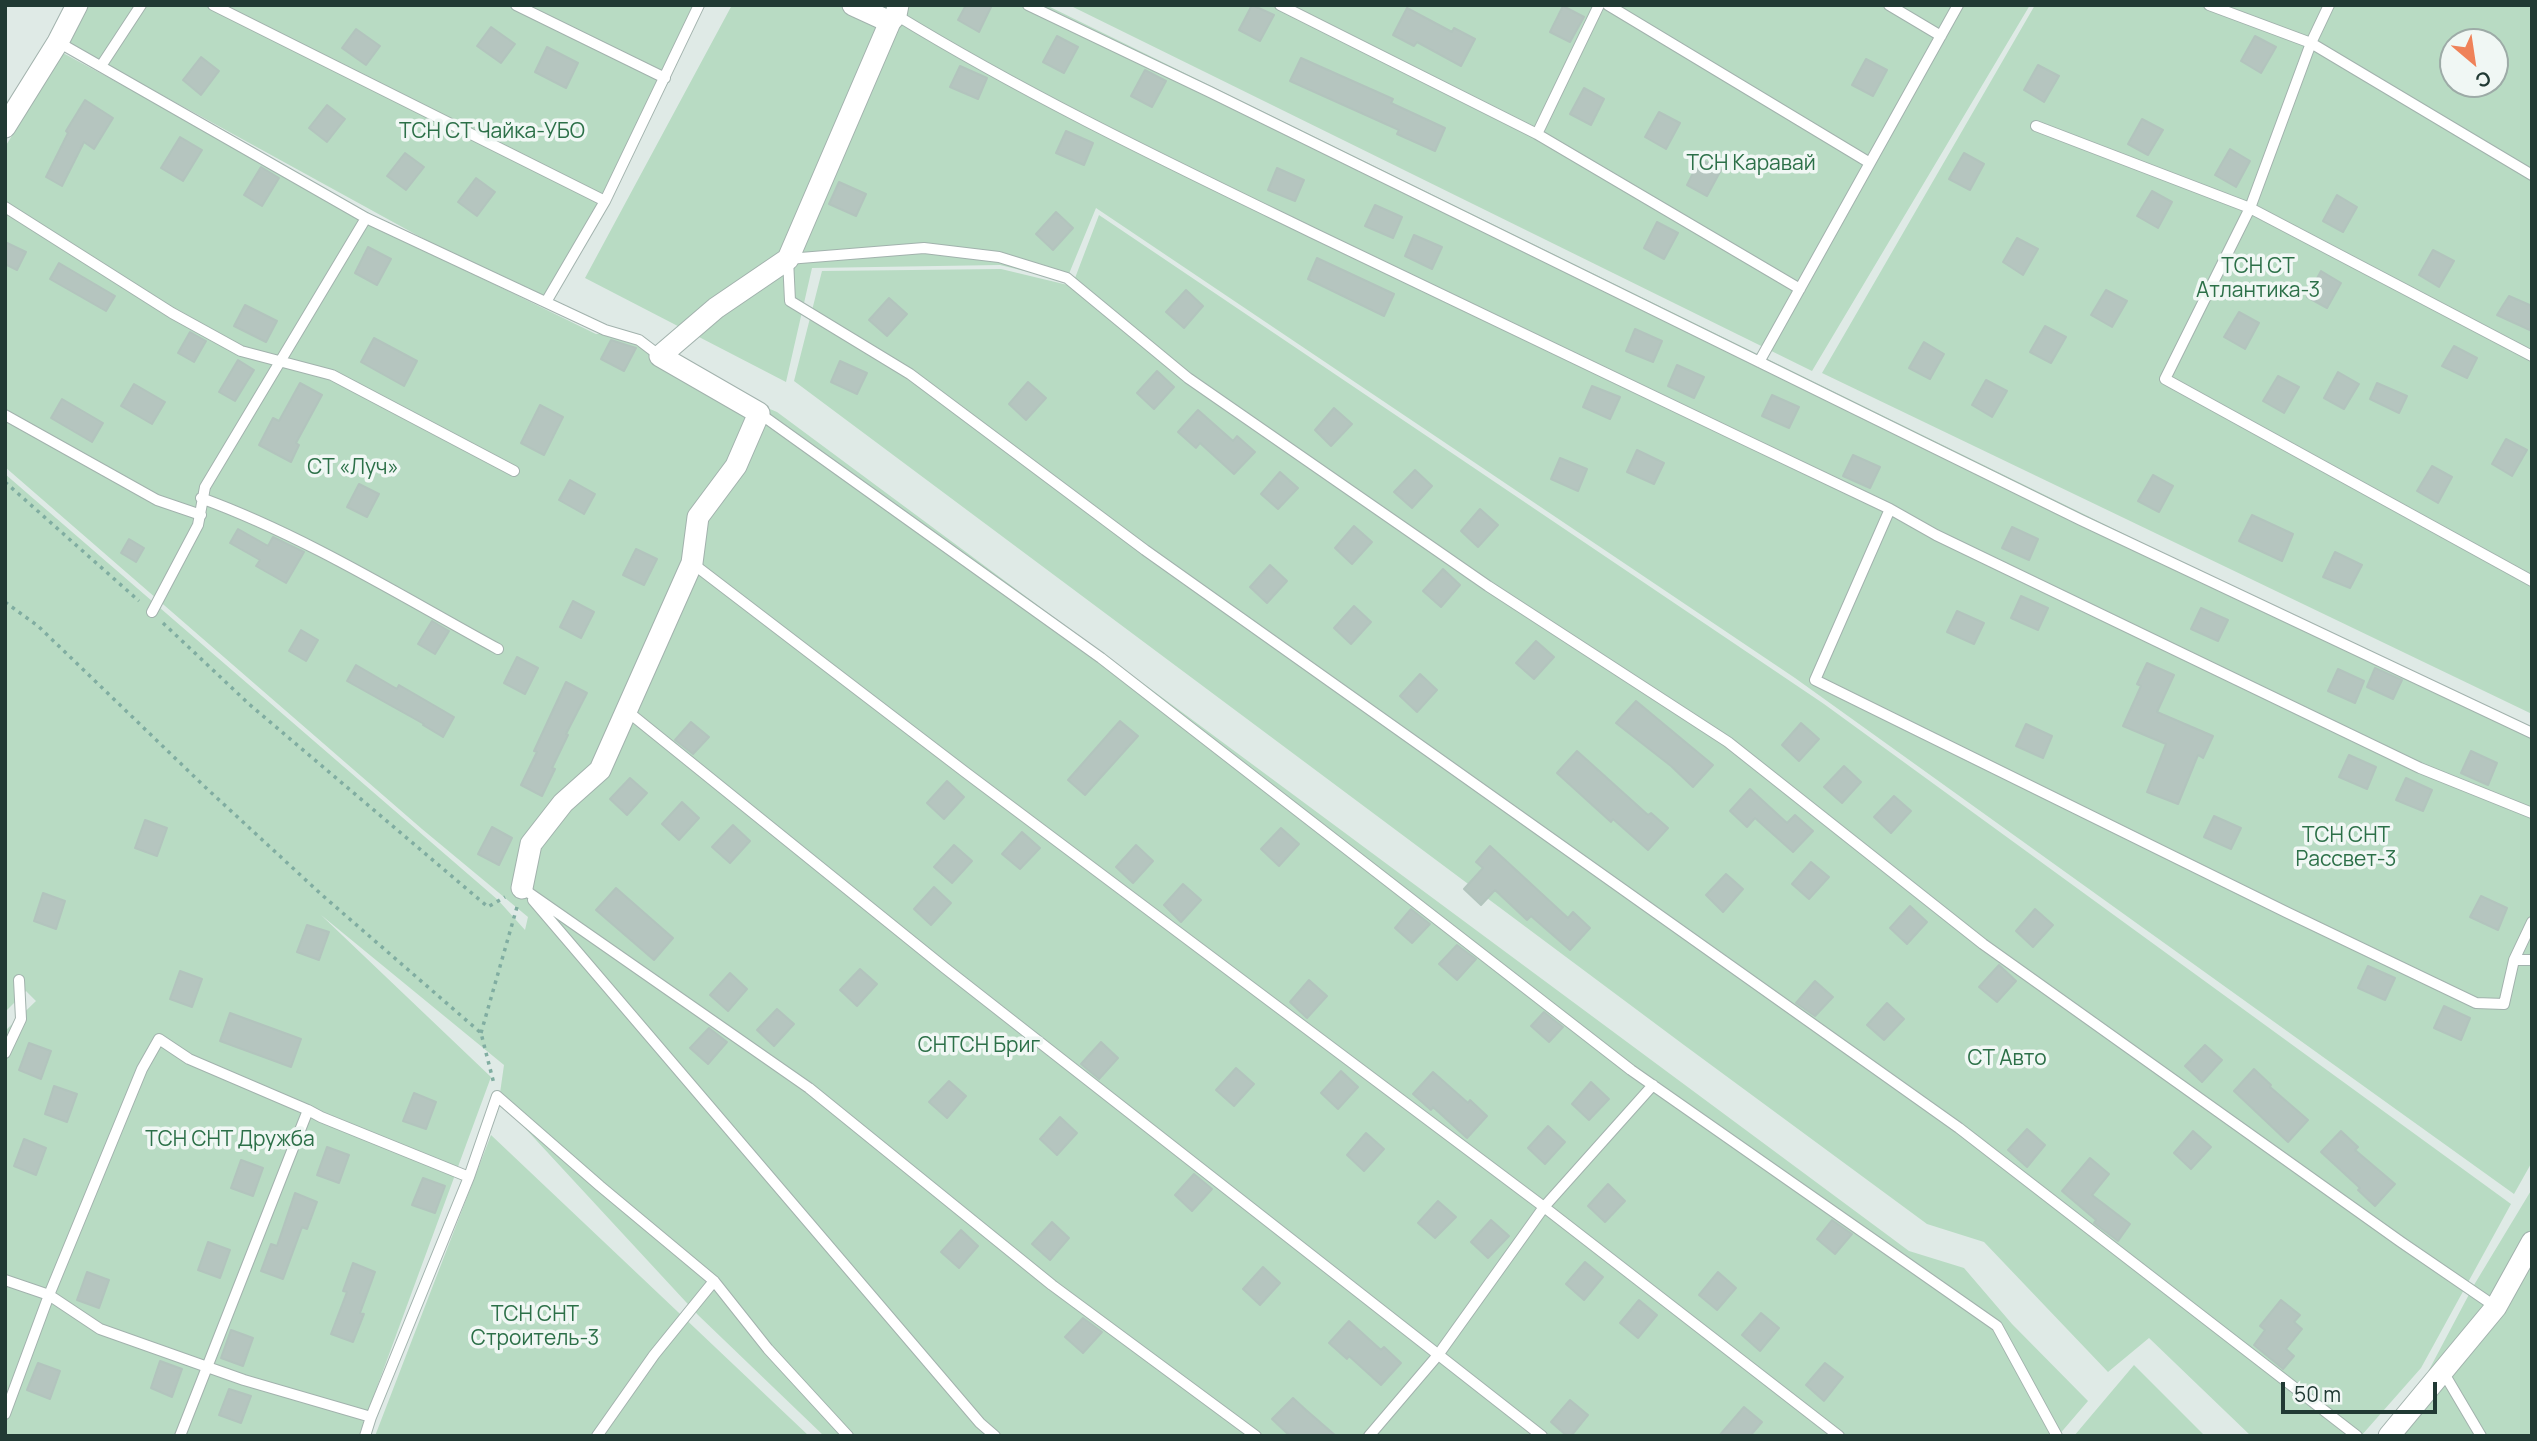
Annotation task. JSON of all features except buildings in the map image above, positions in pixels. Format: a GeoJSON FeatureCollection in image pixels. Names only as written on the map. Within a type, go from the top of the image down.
{"type":"FeatureCollection","features":[{"type":"Feature","properties":{"kind":"street"},"geometry":{"type":"LineString","coordinates":[[5,127],[58,42],[77,5]]}},
{"type":"Feature","properties":{"kind":"street"},"geometry":{"type":"LineString","coordinates":[[522,888],[531,844],[563,803],[600,770],[692,563],[698,517],[736,466],[759,413],[660,356],[716,308],[788,258],[895,14],[853,5]]}},
{"type":"Feature","properties":{"kind":"street"},"geometry":{"type":"LineString","coordinates":[[2389,1436],[2497,1307],[2532,1242]]}},
{"type":"Feature","properties":{"kind":"lane"},"geometry":{"type":"LineString","coordinates":[[101,66],[141,5]]}},
{"type":"Feature","properties":{"kind":"lane"},"geometry":{"type":"LineString","coordinates":[[213,5],[605,201]]}},
{"type":"Feature","properties":{"kind":"lane"},"geometry":{"type":"LineString","coordinates":[[516,5],[665,78]]}},
{"type":"Feature","properties":{"kind":"lane"},"geometry":{"type":"LineString","coordinates":[[546,302],[605,201],[699,5]]}},
{"type":"Feature","properties":{"kind":"lane"},"geometry":{"type":"LineString","coordinates":[[1028,5],[2081,520],[2532,733]]}},
{"type":"Feature","properties":{"kind":"lane"},"geometry":{"type":"LineString","coordinates":[[1280,5],[1537,134],[1800,289]]}},
{"type":"Feature","properties":{"kind":"lane"},"geometry":{"type":"LineString","coordinates":[[1537,134],[1599,5]]}},
{"type":"Feature","properties":{"kind":"lane"},"geometry":{"type":"LineString","coordinates":[[1608,5],[1870,163]]}},
{"type":"Feature","properties":{"kind":"lane"},"geometry":{"type":"LineString","coordinates":[[1889,5],[1941,36]]}},
{"type":"Feature","properties":{"kind":"lane"},"geometry":{"type":"LineString","coordinates":[[1759,362],[1958,5]]}},
{"type":"Feature","properties":{"kind":"lane"},"geometry":{"type":"LineString","coordinates":[[2209,5],[2311,43],[2532,174]]}},
{"type":"Feature","properties":{"kind":"lane"},"geometry":{"type":"LineString","coordinates":[[2329,5],[2311,43],[2250,208],[2165,379],[2532,581]]}},
{"type":"Feature","properties":{"kind":"lane"},"geometry":{"type":"LineString","coordinates":[[895,14],[943,44],[1084,122],[1890,509],[1936,535],[2420,768],[2532,813]]}},
{"type":"Feature","properties":{"kind":"lane"},"geometry":{"type":"LineString","coordinates":[[58,42],[366,218],[605,330],[639,340],[660,356]]}},
{"type":"Feature","properties":{"kind":"lane"},"geometry":{"type":"LineString","coordinates":[[2036,127],[2250,208],[2532,356]]}},
{"type":"Feature","properties":{"kind":"lane"},"geometry":{"type":"LineString","coordinates":[[5,207],[172,313],[241,351],[332,375],[514,471]]}},
{"type":"Feature","properties":{"kind":"lane"},"geometry":{"type":"LineString","coordinates":[[152,612],[198,525],[205,487],[366,218]]}},
{"type":"Feature","properties":{"kind":"lane"},"geometry":{"type":"LineString","coordinates":[[2357,1436],[1959,1128],[1145,550],[910,374],[790,302],[788,258],[924,248],[999,257],[1067,278],[1188,378],[1488,586],[1728,741],[1983,944],[2401,1242],[2497,1307]]}},
{"type":"Feature","properties":{"kind":"lane"},"geometry":{"type":"LineString","coordinates":[[759,413],[1101,658],[1653,1085],[1997,1326],[2057,1436]]}},
{"type":"Feature","properties":{"kind":"lane"},"geometry":{"type":"LineString","coordinates":[[5,415],[157,500],[201,515]]}},
{"type":"Feature","properties":{"kind":"lane"},"geometry":{"type":"LineString","coordinates":[[201,498],[235,510],[297,540],[498,649]]}},
{"type":"Feature","properties":{"kind":"lane"},"geometry":{"type":"LineString","coordinates":[[1890,509],[1815,680],[2476,1003],[2504,1004],[2514,960],[2532,922]]}},
{"type":"Feature","properties":{"kind":"lane"},"geometry":{"type":"LineString","coordinates":[[692,563],[965,772],[1544,1207],[1839,1436]]}},
{"type":"Feature","properties":{"kind":"lane"},"geometry":{"type":"LineString","coordinates":[[627,711],[945,968],[1542,1436]]}},
{"type":"Feature","properties":{"kind":"lane"},"geometry":{"type":"LineString","coordinates":[[522,888],[971,1413],[995,1436]]}},
{"type":"Feature","properties":{"kind":"lane"},"geometry":{"type":"LineString","coordinates":[[522,888],[809,1088],[1052,1285],[1256,1436]]}},
{"type":"Feature","properties":{"kind":"lane"},"geometry":{"type":"LineString","coordinates":[[2514,960],[2532,960]]}},
{"type":"Feature","properties":{"kind":"lane"},"geometry":{"type":"LineString","coordinates":[[5,1053],[21,1019],[19,980]]}},
{"type":"Feature","properties":{"kind":"lane"},"geometry":{"type":"LineString","coordinates":[[5,1414],[48,1295],[142,1069],[159,1039],[189,1059],[321,1117],[469,1177]]}},
{"type":"Feature","properties":{"kind":"lane"},"geometry":{"type":"LineString","coordinates":[[1369,1436],[1438,1355],[1544,1207],[1653,1085]]}},
{"type":"Feature","properties":{"kind":"lane"},"geometry":{"type":"LineString","coordinates":[[365,1436],[370,1417],[469,1177],[497,1096],[714,1281],[768,1349],[848,1436]]}},
{"type":"Feature","properties":{"kind":"lane"},"geometry":{"type":"LineString","coordinates":[[180,1436],[308,1110]]}},
{"type":"Feature","properties":{"kind":"lane"},"geometry":{"type":"LineString","coordinates":[[5,1280],[48,1295],[100,1329],[244,1380],[370,1417]]}},
{"type":"Feature","properties":{"kind":"lane"},"geometry":{"type":"LineString","coordinates":[[597,1436],[654,1355],[714,1281]]}},
{"type":"Feature","properties":{"kind":"lane"},"geometry":{"type":"LineString","coordinates":[[2442,1370],[2481,1436]]}},
{"type":"Feature","properties":{"kind":"path"},"geometry":{"type":"LineString","coordinates":[[5,482],[152,612],[249,704],[488,907],[522,888]]}},
{"type":"Feature","properties":{"kind":"path"},"geometry":{"type":"LineString","coordinates":[[5,602],[38,626],[322,895],[481,1033]]}},
{"type":"Feature","properties":{"kind":"path"},"geometry":{"type":"LineString","coordinates":[[497,1096],[481,1033],[522,888]]}},
{"type":"Feature","properties":{"kind":"green space","name":"ТСН СТ Чайка-УБО"},"geometry":{"type":"Polygon","coordinates":[[[65,5],[701,5],[544,305],[51,34],[65,5]]]}},
{"type":"Feature","properties":{"kind":"green space","name":"ТСН СНТ Рассвет-3"},"geometry":{"type":"Polygon","coordinates":[[[732,5],[1046,5],[2532,734],[2532,1162],[2514,1194],[1795,678],[1096,208],[1066,281],[1000,265],[812,268],[786,382],[585,278],[732,5]]]}},
{"type":"Feature","properties":{"kind":"green space","name":"ТСН Каравай"},"geometry":{"type":"Polygon","coordinates":[[[1069,5],[2030,5],[1812,371],[1069,5]]]}},
{"type":"Feature","properties":{"kind":"green space","name":"ТСН СТ Атлантика-3"},"geometry":{"type":"Polygon","coordinates":[[[2035,5],[2532,5],[2532,714],[1822,373],[2035,5]]]}},
{"type":"Feature","properties":{"kind":"green space"},"geometry":{"type":"Polygon","coordinates":[[[63,53],[465,270],[596,334],[617,336],[671,366],[777,412],[1909,1251],[1964,1268],[2012,1324],[2088,1401],[2058,1436],[824,1436],[698,1315],[499,1100],[504,1065],[321,915],[491,1077],[359,1436],[5,1436],[5,1031],[36,1001],[26,991],[5,1012],[5,474],[498,900],[525,930],[528,917],[422,829],[5,467],[5,147],[63,53]]]}},
{"type":"Feature","properties":{"kind":"green space","name":"СТ Авто"},"geometry":{"type":"Polygon","coordinates":[[[1099,215],[1824,704],[2511,1204],[2421,1368],[2361,1436],[2251,1436],[2149,1338],[2108,1372],[1984,1242],[1927,1224],[794,381],[822,271],[1001,269],[1072,286],[1099,215]]]}},
{"type":"Feature","properties":{"kind":"green space","name":"ТСН СНТ Строитель-3"},"geometry":{"type":"Polygon","coordinates":[[[491,1135],[809,1436],[375,1436],[491,1135]]]}},
{"type":"Feature","properties":{"kind":"green space"},"geometry":{"type":"Polygon","coordinates":[[[2532,1189],[2532,1436],[2394,1436],[2474,1285],[2532,1189]]]}},
{"type":"Feature","properties":{"kind":"green space"},"geometry":{"type":"Polygon","coordinates":[[[2134,1365],[2205,1436],[2074,1436],[2134,1365]]]}},
{"type":"Feature","properties":{"kind":"park label","name":"СТ «Луч»"},"geometry":{"type":"Point","coordinates":[353,468]}},
{"type":"Feature","properties":{"kind":"park label","name":"СНТСН Бриг"},"geometry":{"type":"Point","coordinates":[979,1046]}},
{"type":"Feature","properties":{"kind":"park label","name":"ТСН СНТ Дружба"},"geometry":{"type":"Point","coordinates":[230,1140]}}]}
